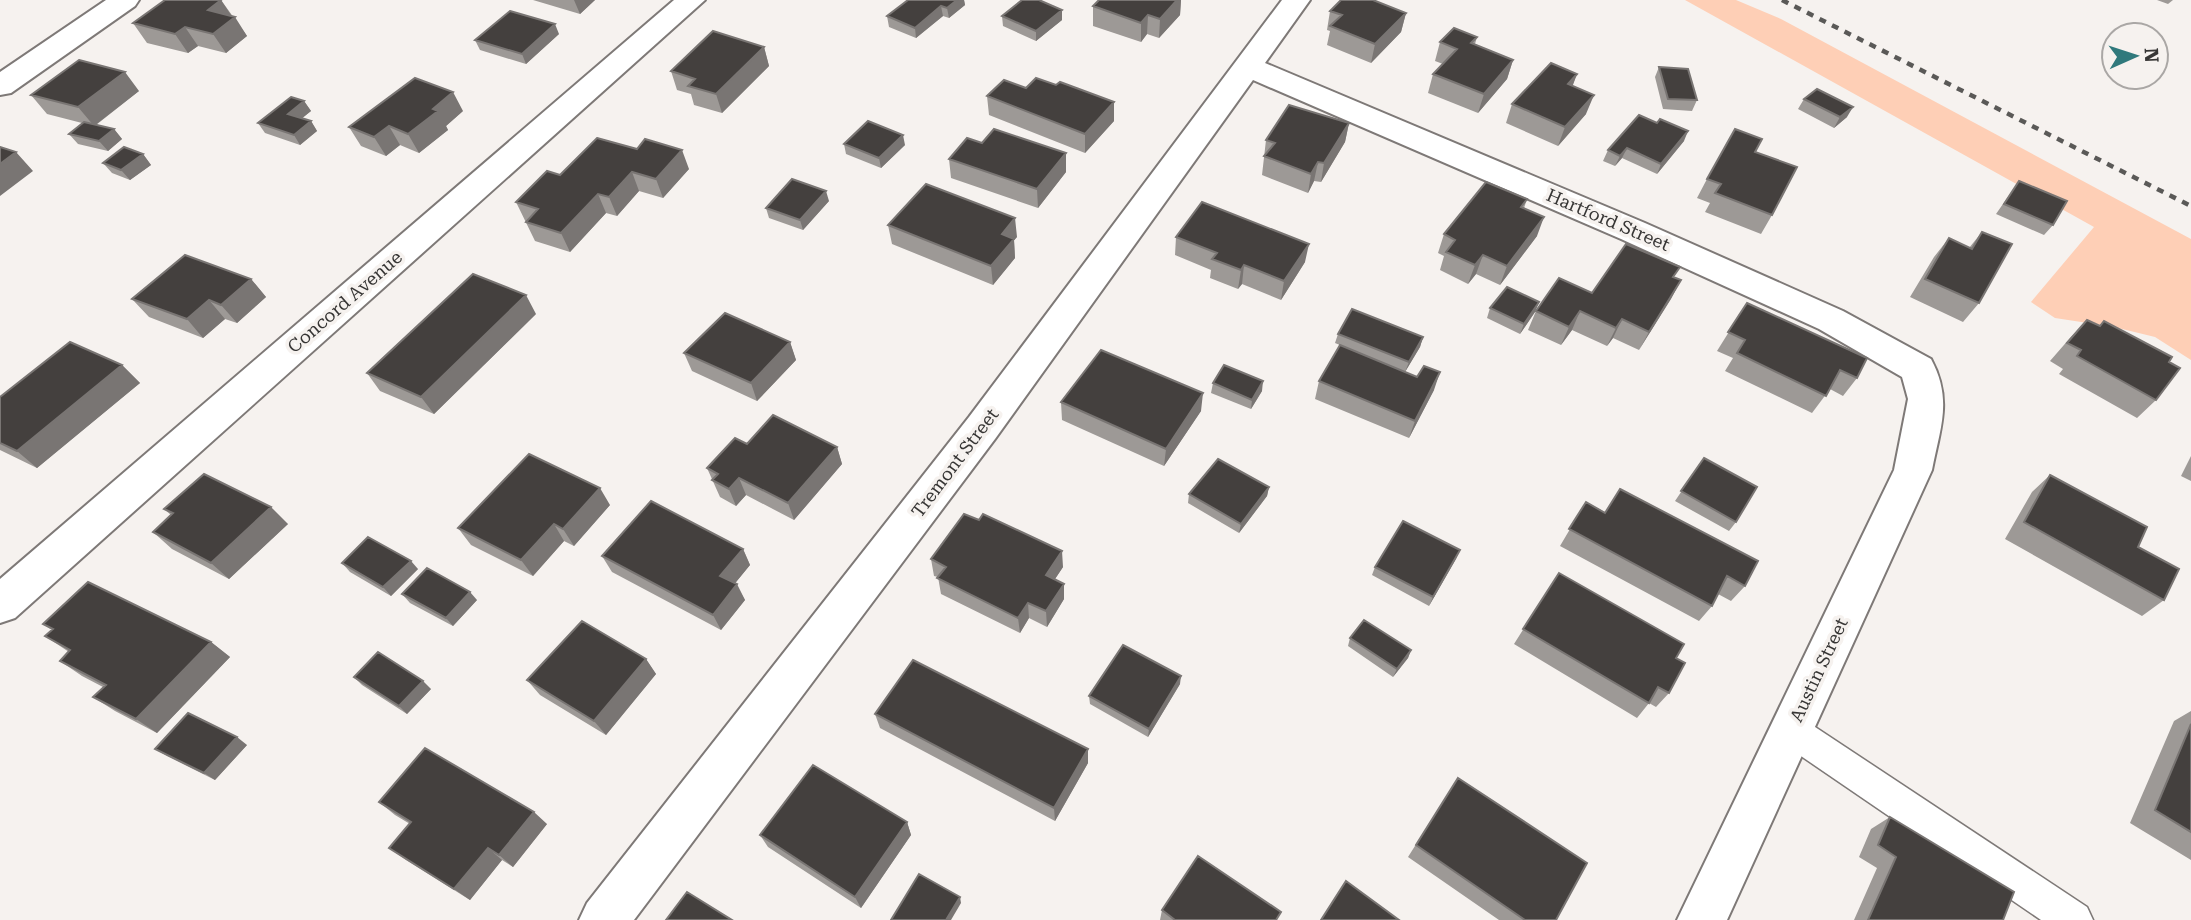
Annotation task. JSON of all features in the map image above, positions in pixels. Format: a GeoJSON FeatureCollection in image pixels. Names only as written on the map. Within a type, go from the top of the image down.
{"type":"FeatureCollection","features":[{"type":"Feature","properties":{"kind":"street"},"geometry":{"type":"LineString","coordinates":[[0,86],[125,0]]}},
{"type":"Feature","properties":{"kind":"street","name":"Concord Avenue"},"geometry":{"type":"LineString","coordinates":[[0,605],[691,0]]}},
{"type":"Feature","properties":{"kind":"street","name":"Tremont Street"},"geometry":{"type":"LineString","coordinates":[[604,920],[982,428],[1296,0]]}},
{"type":"Feature","properties":{"kind":"street","name":"Hartford Street"},"geometry":{"type":"LineString","coordinates":[[1247,66],[1633,230],[1831,320],[1918,369],[1927,399],[1923,416]]}},
{"type":"Feature","properties":{"kind":"street","name":"Austin Street"},"geometry":{"type":"LineString","coordinates":[[1702,920],[1913,470],[1923,416]]}},
{"type":"Feature","properties":{"kind":"lane"},"geometry":{"type":"LineString","coordinates":[[1791,730],[2074,920]]}},
{"type":"Feature","properties":{"kind":"shaded area"},"geometry":{"type":"Polygon","coordinates":[[[1685,0],[1736,0],[1781,19],[2191,239],[2191,360],[2155,337],[2114,327],[2055,318],[2031,302],[2094,227],[1685,0]]]}},
{"type":"Feature","properties":{"kind":"building"},"geometry":{"type":"Polygon","coordinates":[[[165,0],[221,0],[208,10],[235,17],[213,34],[185,27],[175,34],[133,23],[165,0]]]}},
{"type":"Feature","properties":{"kind":"building"},"geometry":{"type":"Polygon","coordinates":[[[908,0],[957,0],[947,8],[941,6],[915,28],[887,16],[908,0]]]}},
{"type":"Feature","properties":{"kind":"building"},"geometry":{"type":"Polygon","coordinates":[[[1022,0],[1039,0],[1062,10],[1036,31],[1002,16],[1022,0]]]}},
{"type":"Feature","properties":{"kind":"building"},"geometry":{"type":"Polygon","coordinates":[[[1099,0],[1177,0],[1160,19],[1148,15],[1141,23],[1093,6],[1099,0]]]}},
{"type":"Feature","properties":{"kind":"building"},"geometry":{"type":"Polygon","coordinates":[[[1341,0],[1373,0],[1406,13],[1375,44],[1330,26],[1342,15],[1330,11],[1341,0]]]}},
{"type":"Feature","properties":{"kind":"building"},"geometry":{"type":"Polygon","coordinates":[[[510,11],[555,24],[522,54],[475,40],[510,11]]]}},
{"type":"Feature","properties":{"kind":"building"},"geometry":{"type":"Polygon","coordinates":[[[1454,28],[1477,37],[1471,43],[1513,60],[1484,94],[1433,74],[1457,49],[1440,42],[1454,28]]]}},
{"type":"Feature","properties":{"kind":"building"},"geometry":{"type":"Polygon","coordinates":[[[713,31],[764,47],[716,94],[688,86],[695,79],[671,71],[713,31]]]}},
{"type":"Feature","properties":{"kind":"building"},"geometry":{"type":"Polygon","coordinates":[[[79,60],[125,72],[78,107],[31,95],[79,60]]]}},
{"type":"Feature","properties":{"kind":"building"},"geometry":{"type":"Polygon","coordinates":[[[1551,63],[1577,74],[1568,84],[1594,95],[1565,127],[1512,104],[1551,63]]]}},
{"type":"Feature","properties":{"kind":"building"},"geometry":{"type":"Polygon","coordinates":[[[1659,67],[1688,69],[1697,100],[1668,99],[1659,67]]]}},
{"type":"Feature","properties":{"kind":"building"},"geometry":{"type":"Polygon","coordinates":[[[415,78],[453,92],[433,109],[438,111],[408,134],[389,126],[374,137],[349,127],[415,78]]]}},
{"type":"Feature","properties":{"kind":"building"},"geometry":{"type":"Polygon","coordinates":[[[1036,78],[1056,85],[1060,82],[1114,102],[1085,134],[987,96],[1004,80],[1026,88],[1036,78]]]}},
{"type":"Feature","properties":{"kind":"building"},"geometry":{"type":"Polygon","coordinates":[[[1817,89],[1853,107],[1840,117],[1804,99],[1817,89]]]}},
{"type":"Feature","properties":{"kind":"building"},"geometry":{"type":"Polygon","coordinates":[[[291,97],[304,101],[288,114],[311,121],[294,135],[258,123],[291,97]]]}},
{"type":"Feature","properties":{"kind":"building"},"geometry":{"type":"Polygon","coordinates":[[[1289,105],[1349,123],[1324,163],[1318,162],[1311,174],[1264,156],[1275,143],[1266,140],[1289,105]]]}},
{"type":"Feature","properties":{"kind":"building"},"geometry":{"type":"Polygon","coordinates":[[[1639,115],[1657,123],[1660,119],[1688,131],[1661,164],[1627,148],[1620,156],[1608,150],[1639,115]]]}},
{"type":"Feature","properties":{"kind":"building"},"geometry":{"type":"Polygon","coordinates":[[[868,121],[903,135],[879,158],[844,144],[868,121]]]}},
{"type":"Feature","properties":{"kind":"building"},"geometry":{"type":"Polygon","coordinates":[[[84,122],[114,129],[99,141],[69,134],[84,122]]]}},
{"type":"Feature","properties":{"kind":"building"},"geometry":{"type":"Polygon","coordinates":[[[994,129],[1066,153],[1037,189],[949,159],[967,138],[982,143],[994,129]]]}},
{"type":"Feature","properties":{"kind":"building"},"geometry":{"type":"Polygon","coordinates":[[[1735,129],[1762,139],[1755,152],[1797,167],[1772,215],[1715,193],[1721,184],[1707,179],[1735,129]]]}},
{"type":"Feature","properties":{"kind":"building"},"geometry":{"type":"Polygon","coordinates":[[[597,138],[637,149],[645,139],[682,150],[656,179],[632,172],[609,197],[598,194],[561,233],[526,222],[538,209],[516,202],[547,171],[560,175],[597,138]]]}},
{"type":"Feature","properties":{"kind":"building"},"geometry":{"type":"Polygon","coordinates":[[[0,147],[16,152],[0,164],[0,147]]]}},
{"type":"Feature","properties":{"kind":"building"},"geometry":{"type":"Polygon","coordinates":[[[124,147],[143,154],[121,170],[103,163],[124,147]]]}},
{"type":"Feature","properties":{"kind":"building"},"geometry":{"type":"Polygon","coordinates":[[[792,179],[826,191],[800,220],[766,208],[792,179]]]}},
{"type":"Feature","properties":{"kind":"building"},"geometry":{"type":"Polygon","coordinates":[[[2019,181],[2067,201],[2053,225],[2004,204],[2019,181]]]}},
{"type":"Feature","properties":{"kind":"building"},"geometry":{"type":"Polygon","coordinates":[[[1486,182],[1527,199],[1521,207],[1544,217],[1507,266],[1483,255],[1475,265],[1446,252],[1455,240],[1444,234],[1486,182]]]}},
{"type":"Feature","properties":{"kind":"building"},"geometry":{"type":"Polygon","coordinates":[[[926,184],[1015,218],[1002,234],[1014,239],[991,266],[888,225],[926,184]]]}},
{"type":"Feature","properties":{"kind":"building"},"geometry":{"type":"Polygon","coordinates":[[[1202,202],[1309,244],[1284,281],[1244,265],[1241,270],[1212,259],[1217,253],[1176,237],[1202,202]]]}},
{"type":"Feature","properties":{"kind":"building"},"geometry":{"type":"Polygon","coordinates":[[[1982,232],[2012,244],[1979,303],[1925,279],[1949,238],[1972,249],[1982,232]]]}},
{"type":"Feature","properties":{"kind":"building"},"geometry":{"type":"Polygon","coordinates":[[[1626,244],[1680,267],[1673,277],[1681,280],[1649,332],[1622,319],[1616,328],[1580,311],[1569,327],[1536,311],[1559,278],[1592,293],[1626,244]]]}},
{"type":"Feature","properties":{"kind":"building"},"geometry":{"type":"Polygon","coordinates":[[[185,255],[251,279],[221,305],[209,300],[187,319],[132,299],[185,255]]]}},
{"type":"Feature","properties":{"kind":"building"},"geometry":{"type":"Polygon","coordinates":[[[473,274],[526,295],[421,397],[367,373],[473,274]]]}},
{"type":"Feature","properties":{"kind":"building"},"geometry":{"type":"Polygon","coordinates":[[[1507,287],[1539,302],[1524,324],[1490,308],[1507,287]]]}},
{"type":"Feature","properties":{"kind":"building"},"geometry":{"type":"Polygon","coordinates":[[[1747,303],[1867,358],[1857,378],[1840,370],[1826,396],[1737,353],[1745,340],[1728,332],[1747,303]]]}},
{"type":"Feature","properties":{"kind":"building"},"geometry":{"type":"Polygon","coordinates":[[[1352,309],[1423,337],[1409,362],[1338,334],[1352,309]]]}},
{"type":"Feature","properties":{"kind":"building"},"geometry":{"type":"Polygon","coordinates":[[[725,313],[790,342],[751,383],[684,353],[725,313]]]}},
{"type":"Feature","properties":{"kind":"building"},"geometry":{"type":"Polygon","coordinates":[[[2087,320],[2100,326],[2104,321],[2172,357],[2169,362],[2180,368],[2156,400],[2077,356],[2081,350],[2067,343],[2087,320]]]}},
{"type":"Feature","properties":{"kind":"building"},"geometry":{"type":"Polygon","coordinates":[[[70,342],[122,365],[17,451],[0,443],[0,397],[70,342]]]}},
{"type":"Feature","properties":{"kind":"building"},"geometry":{"type":"Polygon","coordinates":[[[1340,345],[1417,377],[1424,366],[1440,372],[1415,421],[1319,381],[1340,345]]]}},
{"type":"Feature","properties":{"kind":"building"},"geometry":{"type":"Polygon","coordinates":[[[1101,350],[1203,393],[1166,449],[1061,402],[1101,350]]]}},
{"type":"Feature","properties":{"kind":"building"},"geometry":{"type":"Polygon","coordinates":[[[1224,365],[1263,381],[1252,400],[1213,383],[1224,365]]]}},
{"type":"Feature","properties":{"kind":"building"},"geometry":{"type":"Polygon","coordinates":[[[773,415],[837,447],[788,503],[739,478],[729,489],[712,480],[718,474],[707,468],[735,438],[747,444],[773,415]]]}},
{"type":"Feature","properties":{"kind":"building"},"geometry":{"type":"Polygon","coordinates":[[[529,454],[600,488],[563,529],[554,524],[521,560],[458,528],[529,454]]]}},
{"type":"Feature","properties":{"kind":"building"},"geometry":{"type":"Polygon","coordinates":[[[1704,458],[1757,487],[1736,522],[1681,491],[1704,458]]]}},
{"type":"Feature","properties":{"kind":"building"},"geometry":{"type":"Polygon","coordinates":[[[1218,459],[1269,487],[1241,524],[1189,494],[1218,459]]]}},
{"type":"Feature","properties":{"kind":"building"},"geometry":{"type":"Polygon","coordinates":[[[204,474],[271,507],[211,563],[153,532],[173,513],[164,509],[204,474]]]}},
{"type":"Feature","properties":{"kind":"building"},"geometry":{"type":"Polygon","coordinates":[[[2050,475],[2147,527],[2138,547],[2179,569],[2164,600],[2024,522],[2050,475]]]}},
{"type":"Feature","properties":{"kind":"building"},"geometry":{"type":"Polygon","coordinates":[[[1620,489],[1758,561],[1745,586],[1727,576],[1712,606],[1569,529],[1586,502],[1605,513],[1620,489]]]}},
{"type":"Feature","properties":{"kind":"building"},"geometry":{"type":"Polygon","coordinates":[[[651,501],[743,549],[720,576],[737,584],[713,615],[602,556],[651,501]]]}},
{"type":"Feature","properties":{"kind":"building"},"geometry":{"type":"Polygon","coordinates":[[[964,514],[979,520],[983,514],[1062,551],[1046,575],[1064,584],[1046,611],[1028,603],[1018,618],[937,578],[946,567],[931,559],[964,514]]]}},
{"type":"Feature","properties":{"kind":"building"},"geometry":{"type":"Polygon","coordinates":[[[1403,521],[1460,550],[1433,597],[1375,567],[1403,521]]]}},
{"type":"Feature","properties":{"kind":"building"},"geometry":{"type":"Polygon","coordinates":[[[368,537],[411,561],[383,587],[342,563],[368,537]]]}},
{"type":"Feature","properties":{"kind":"building"},"geometry":{"type":"Polygon","coordinates":[[[427,568],[470,592],[446,618],[402,594],[427,568]]]}},
{"type":"Feature","properties":{"kind":"building"},"geometry":{"type":"Polygon","coordinates":[[[1559,573],[1684,644],[1676,658],[1685,663],[1669,693],[1658,687],[1649,703],[1523,629],[1559,573]]]}},
{"type":"Feature","properties":{"kind":"building"},"geometry":{"type":"Polygon","coordinates":[[[88,582],[211,642],[136,719],[93,697],[106,685],[60,661],[70,650],[45,636],[53,629],[43,624],[88,582]]]}},
{"type":"Feature","properties":{"kind":"building"},"geometry":{"type":"Polygon","coordinates":[[[1364,620],[1411,650],[1397,669],[1350,638],[1364,620]]]}},
{"type":"Feature","properties":{"kind":"building"},"geometry":{"type":"Polygon","coordinates":[[[582,621],[646,659],[594,721],[527,680],[582,621]]]}},
{"type":"Feature","properties":{"kind":"building"},"geometry":{"type":"Polygon","coordinates":[[[1123,645],[1181,676],[1149,729],[1089,696],[1123,645]]]}},
{"type":"Feature","properties":{"kind":"building"},"geometry":{"type":"Polygon","coordinates":[[[378,652],[423,681],[399,706],[354,677],[378,652]]]}},
{"type":"Feature","properties":{"kind":"building"},"geometry":{"type":"Polygon","coordinates":[[[913,660],[1088,749],[1054,808],[875,714],[913,660]]]}},
{"type":"Feature","properties":{"kind":"building"},"geometry":{"type":"Polygon","coordinates":[[[188,713],[237,737],[204,773],[155,749],[188,713]]]}},
{"type":"Feature","properties":{"kind":"building"},"geometry":{"type":"Polygon","coordinates":[[[2191,724],[2191,832],[2155,810],[2191,724]]]}},
{"type":"Feature","properties":{"kind":"building"},"geometry":{"type":"Polygon","coordinates":[[[425,748],[534,812],[499,855],[488,848],[454,889],[389,848],[411,822],[379,802],[425,748]]]}},
{"type":"Feature","properties":{"kind":"building"},"geometry":{"type":"Polygon","coordinates":[[[813,765],[907,822],[855,897],[760,835],[813,765]]]}},
{"type":"Feature","properties":{"kind":"building"},"geometry":{"type":"Polygon","coordinates":[[[1458,778],[1587,863],[1556,920],[1525,920],[1416,845],[1458,778]]]}},
{"type":"Feature","properties":{"kind":"building"},"geometry":{"type":"Polygon","coordinates":[[[1890,817],[2014,892],[2003,920],[1868,920],[1896,857],[1878,845],[1890,817]]]}},
{"type":"Feature","properties":{"kind":"building"},"geometry":{"type":"Polygon","coordinates":[[[1198,856],[1281,912],[1276,920],[1175,920],[1162,910],[1198,856]]]}},
{"type":"Feature","properties":{"kind":"building"},"geometry":{"type":"Polygon","coordinates":[[[919,874],[960,897],[946,920],[891,920],[919,874]]]}},
{"type":"Feature","properties":{"kind":"building"},"geometry":{"type":"Polygon","coordinates":[[[1346,881],[1399,920],[1321,920],[1346,881]]]}},
{"type":"Feature","properties":{"kind":"building"},"geometry":{"type":"Polygon","coordinates":[[[687,892],[732,920],[666,920],[687,892]]]}},
{"type":"Feature","properties":{"kind":"railway"},"geometry":{"type":"LineString","coordinates":[[1782,0],[2191,206]]}}]}
